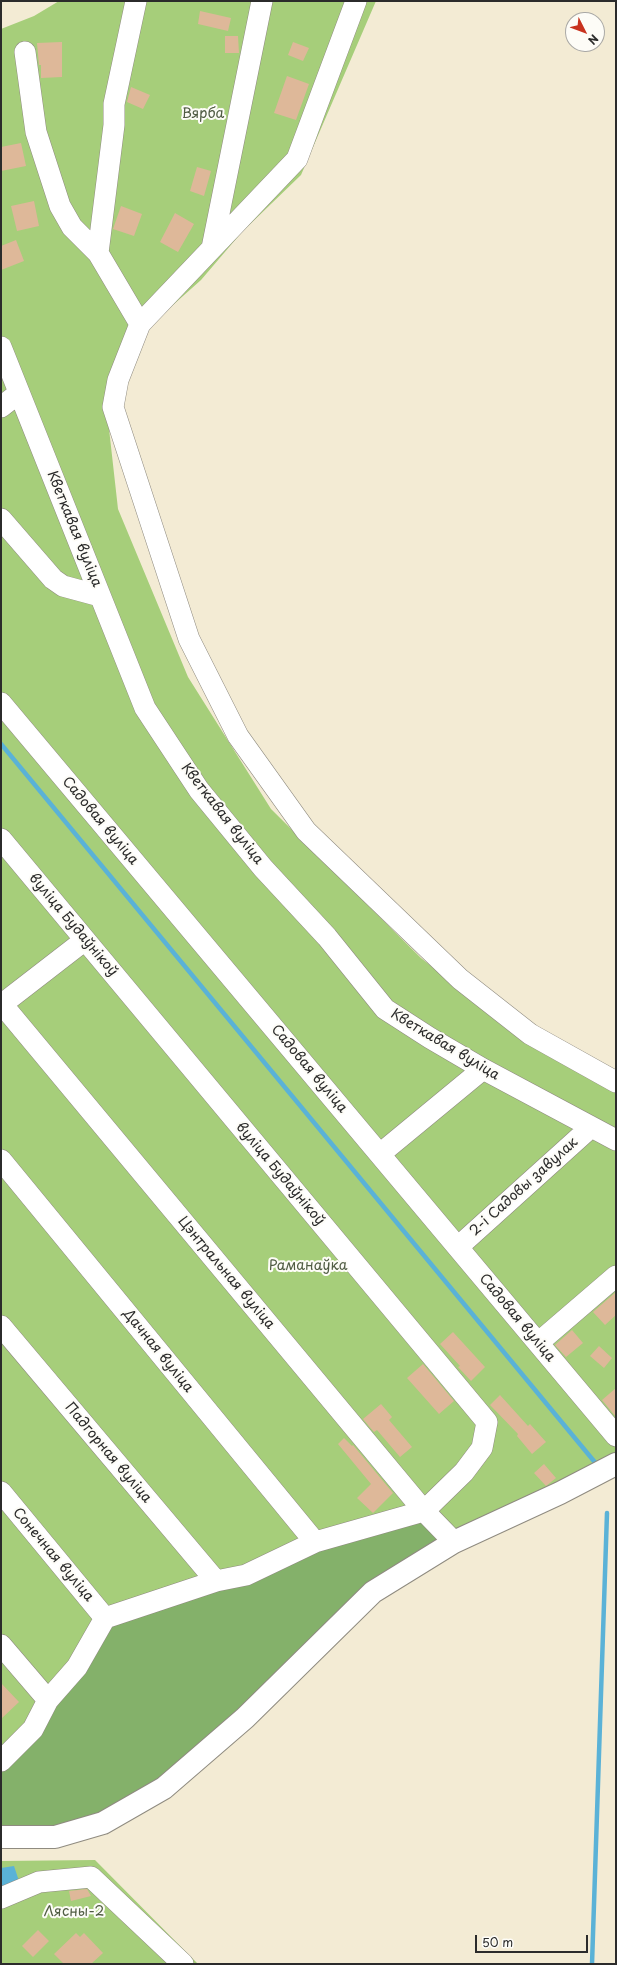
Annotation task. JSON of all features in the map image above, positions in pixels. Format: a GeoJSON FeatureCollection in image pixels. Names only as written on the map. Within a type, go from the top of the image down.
{"type":"FeatureCollection","features":[{"type":"Feature","properties":{"kind":"main road"},"geometry":{"type":"LineString","coordinates":[[1,1837],[55,1837],[103,1823],[164,1788],[245,1718],[373,1592],[454,1542],[560,1493],[616,1464]]}},
{"type":"Feature","properties":{"kind":"street"},"geometry":{"type":"LineString","coordinates":[[98,253],[114,125],[114,104],[136,1]]}},
{"type":"Feature","properties":{"kind":"street"},"geometry":{"type":"LineString","coordinates":[[212,248],[262,1]]}},
{"type":"Feature","properties":{"kind":"street"},"geometry":{"type":"LineString","coordinates":[[356,1],[297,159],[140,324],[118,380],[113,407],[189,639],[238,736],[306,831],[460,979],[530,1034],[616,1082]]}},
{"type":"Feature","properties":{"kind":"street"},"geometry":{"type":"LineString","coordinates":[[25,52],[36,132],[60,206],[72,227],[98,253],[140,324]]}},
{"type":"Feature","properties":{"kind":"street","name":"Кветкавая вуліца"},"geometry":{"type":"LineString","coordinates":[[1,347],[145,708],[199,790],[263,868],[327,937],[385,1009],[430,1038],[483,1069],[616,1140]]}},
{"type":"Feature","properties":{"kind":"street"},"geometry":{"type":"LineString","coordinates":[[1,407],[19,393]]}},
{"type":"Feature","properties":{"kind":"street"},"geometry":{"type":"LineString","coordinates":[[1,519],[53,579],[63,586],[100,596]]}},
{"type":"Feature","properties":{"kind":"street","name":"Садовая вуліца"},"geometry":{"type":"LineString","coordinates":[[1,703],[616,1436]]}},
{"type":"Feature","properties":{"kind":"street","name":"вуліца Будаўнікоў"},"geometry":{"type":"LineString","coordinates":[[1,839],[487,1422],[482,1448],[464,1472],[424,1510]]}},
{"type":"Feature","properties":{"kind":"street"},"geometry":{"type":"LineString","coordinates":[[2,1004],[85,940]]}},
{"type":"Feature","properties":{"kind":"street","name":"Цэнтральная вуліца"},"geometry":{"type":"LineString","coordinates":[[2,1004],[424,1510],[454,1542]]}},
{"type":"Feature","properties":{"kind":"street"},"geometry":{"type":"LineString","coordinates":[[380,1154],[483,1069]]}},
{"type":"Feature","properties":{"kind":"street","name":"2-і Садовы завулак"},"geometry":{"type":"LineString","coordinates":[[458,1247],[591,1127]]}},
{"type":"Feature","properties":{"kind":"street","name":"Дачная вуліца"},"geometry":{"type":"LineString","coordinates":[[1,1160],[315,1542]]}},
{"type":"Feature","properties":{"kind":"street"},"geometry":{"type":"LineString","coordinates":[[538,1342],[616,1276]]}},
{"type":"Feature","properties":{"kind":"street","name":"Падгорная вуліца"},"geometry":{"type":"LineString","coordinates":[[1,1326],[216,1581]]}},
{"type":"Feature","properties":{"kind":"street","name":"Сонечная вуліца"},"geometry":{"type":"LineString","coordinates":[[1,1492],[105,1618]]}},
{"type":"Feature","properties":{"kind":"street"},"geometry":{"type":"LineString","coordinates":[[1,1761],[34,1729],[48,1700],[77,1667],[105,1618],[216,1581],[246,1575],[315,1542],[424,1510]]}},
{"type":"Feature","properties":{"kind":"street"},"geometry":{"type":"LineString","coordinates":[[1,1645],[48,1700]]}},
{"type":"Feature","properties":{"kind":"street"},"geometry":{"type":"LineString","coordinates":[[1,1898],[40,1882],[91,1876],[183,1964]]}},
{"type":"Feature","properties":{"kind":"green space","name":"Раманаўка"},"geometry":{"type":"Polygon","coordinates":[[[59,1],[376,1],[301,175],[242,232],[201,280],[155,321],[135,316],[106,402],[118,509],[188,677],[271,809],[421,958],[511,1029],[616,1086],[616,1461],[454,1542],[1,1837],[1,29],[34,16],[59,1]]]}},
{"type":"Feature","properties":{"kind":"green space"},"geometry":{"type":"Polygon","coordinates":[[[424,1511],[454,1542],[373,1592],[245,1718],[103,1823],[1,1837],[1,1761],[105,1618],[424,1511]]]}},
{"type":"Feature","properties":{"kind":"green space","name":"Лясны-2"},"geometry":{"type":"Polygon","coordinates":[[[95,1860],[198,1964],[1,1964],[1,1861],[95,1860]]]}},
{"type":"Feature","properties":{"kind":"water"},"geometry":{"type":"Polygon","coordinates":[[[14,1866],[19,1881],[1,1889],[1,1868],[14,1866]]]}},
{"type":"Feature","properties":{"kind":"building"},"geometry":{"type":"Polygon","coordinates":[[[200,11],[231,18],[228,31],[198,24],[200,11]]]}},
{"type":"Feature","properties":{"kind":"building"},"geometry":{"type":"Polygon","coordinates":[[[225,36],[238,36],[239,53],[225,53],[225,36]]]}},
{"type":"Feature","properties":{"kind":"building"},"geometry":{"type":"Polygon","coordinates":[[[62,42],[62,77],[41,78],[41,65],[39,65],[37,43],[62,42]]]}},
{"type":"Feature","properties":{"kind":"building"},"geometry":{"type":"Polygon","coordinates":[[[293,42],[309,48],[303,61],[288,55],[293,42]]]}},
{"type":"Feature","properties":{"kind":"building"},"geometry":{"type":"Polygon","coordinates":[[[287,76],[309,84],[296,120],[274,113],[287,76]]]}},
{"type":"Feature","properties":{"kind":"building"},"geometry":{"type":"Polygon","coordinates":[[[131,87],[150,95],[143,109],[127,102],[131,87]]]}},
{"type":"Feature","properties":{"kind":"building"},"geometry":{"type":"Polygon","coordinates":[[[21,143],[26,166],[1,171],[1,147],[21,143]]]}},
{"type":"Feature","properties":{"kind":"building"},"geometry":{"type":"Polygon","coordinates":[[[197,167],[211,171],[204,196],[190,191],[197,167]]]}},
{"type":"Feature","properties":{"kind":"building"},"geometry":{"type":"Polygon","coordinates":[[[34,201],[39,226],[17,231],[11,206],[34,201]]]}},
{"type":"Feature","properties":{"kind":"building"},"geometry":{"type":"Polygon","coordinates":[[[121,206],[142,214],[134,236],[113,229],[121,206]]]}},
{"type":"Feature","properties":{"kind":"building"},"geometry":{"type":"Polygon","coordinates":[[[175,213],[194,224],[178,252],[160,242],[175,213]]]}},
{"type":"Feature","properties":{"kind":"building"},"geometry":{"type":"Polygon","coordinates":[[[16,240],[24,261],[1,270],[1,246],[16,240]]]}},
{"type":"Feature","properties":{"kind":"building"},"geometry":{"type":"Polygon","coordinates":[[[616,1292],[616,1315],[605,1325],[593,1312],[616,1292]]]}},
{"type":"Feature","properties":{"kind":"building"},"geometry":{"type":"Polygon","coordinates":[[[572,1330],[583,1343],[566,1357],[555,1345],[572,1330]]]}},
{"type":"Feature","properties":{"kind":"building"},"geometry":{"type":"Polygon","coordinates":[[[453,1332],[485,1367],[471,1381],[458,1367],[460,1366],[440,1344],[453,1332]]]}},
{"type":"Feature","properties":{"kind":"building"},"geometry":{"type":"Polygon","coordinates":[[[599,1346],[612,1358],[604,1368],[590,1356],[599,1346]]]}},
{"type":"Feature","properties":{"kind":"building"},"geometry":{"type":"Polygon","coordinates":[[[423,1364],[454,1401],[439,1414],[407,1378],[423,1364]]]}},
{"type":"Feature","properties":{"kind":"building"},"geometry":{"type":"Polygon","coordinates":[[[616,1388],[616,1417],[602,1400],[616,1388]]]}},
{"type":"Feature","properties":{"kind":"building"},"geometry":{"type":"Polygon","coordinates":[[[500,1395],[528,1426],[530,1424],[546,1442],[532,1454],[517,1436],[518,1434],[490,1405],[500,1395]]]}},
{"type":"Feature","properties":{"kind":"building"},"geometry":{"type":"Polygon","coordinates":[[[381,1404],[392,1417],[389,1420],[412,1447],[400,1457],[377,1430],[374,1432],[363,1419],[381,1404]]]}},
{"type":"Feature","properties":{"kind":"building"},"geometry":{"type":"Polygon","coordinates":[[[344,1438],[352,1446],[353,1445],[393,1493],[373,1513],[357,1498],[371,1484],[338,1444],[344,1438]]]}},
{"type":"Feature","properties":{"kind":"building"},"geometry":{"type":"Polygon","coordinates":[[[544,1464],[556,1478],[546,1486],[534,1473],[544,1464]]]}},
{"type":"Feature","properties":{"kind":"building"},"geometry":{"type":"Polygon","coordinates":[[[1,1683],[19,1702],[1,1719],[1,1683]]]}},
{"type":"Feature","properties":{"kind":"building"},"geometry":{"type":"Polygon","coordinates":[[[87,1889],[91,1896],[71,1901],[69,1891],[87,1889]]]}},
{"type":"Feature","properties":{"kind":"building"},"geometry":{"type":"Polygon","coordinates":[[[38,1930],[49,1941],[33,1957],[22,1946],[38,1930]]]}},
{"type":"Feature","properties":{"kind":"building"},"geometry":{"type":"Polygon","coordinates":[[[76,1933],[80,1937],[84,1933],[103,1953],[91,1964],[64,1964],[54,1954],[76,1933]]]}},
{"type":"Feature","properties":{"kind":"waterway"},"geometry":{"type":"LineString","coordinates":[[1,744],[598,1466]]}},
{"type":"Feature","properties":{"kind":"waterway"},"geometry":{"type":"LineString","coordinates":[[592,1964],[607,1513]]}},
{"type":"Feature","properties":{"kind":"park label","name":"Вярба"},"geometry":{"type":"Point","coordinates":[203,114]}}]}
